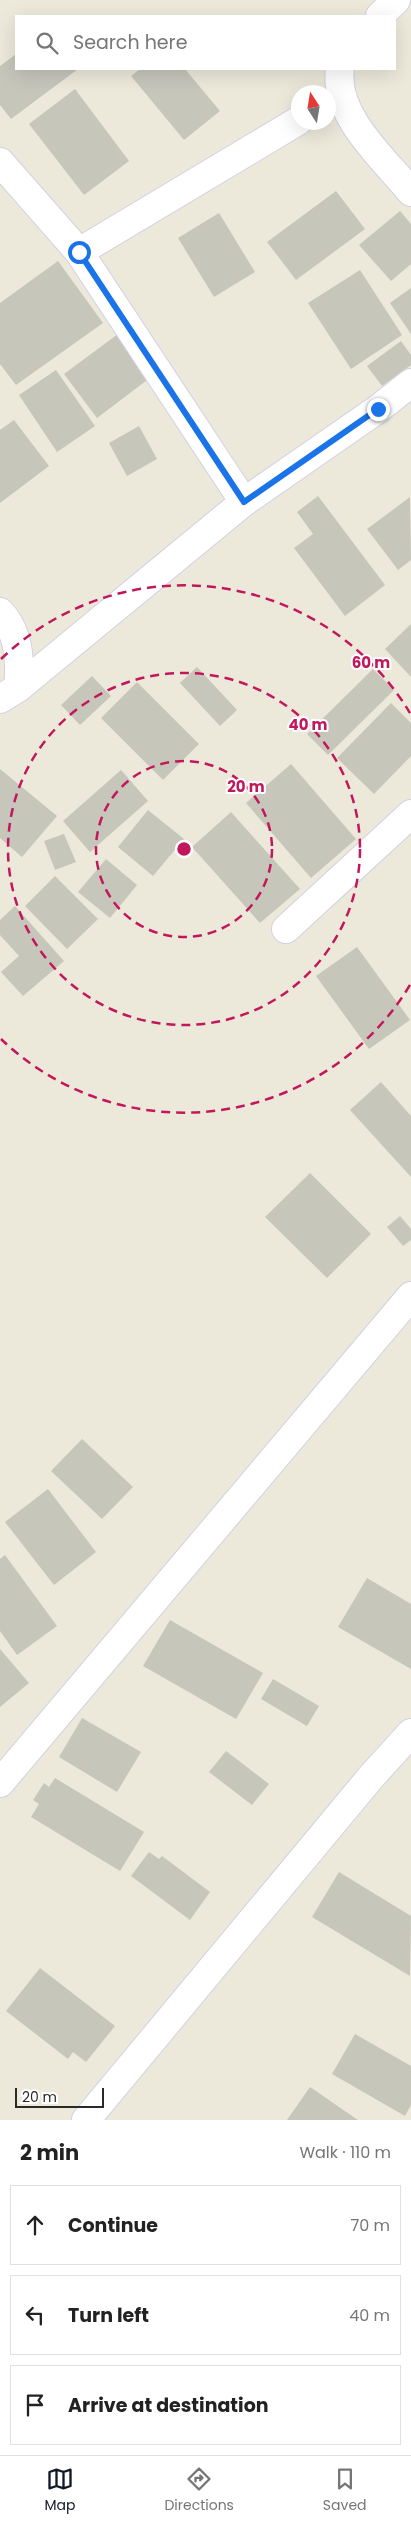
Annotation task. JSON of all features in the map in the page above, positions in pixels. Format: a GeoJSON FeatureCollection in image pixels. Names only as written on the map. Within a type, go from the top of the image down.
{"type":"FeatureCollection","features":[{"type":"Feature","properties":{"kind":"street"},"geometry":{"type":"LineString","coordinates":[[381,15],[396,0]]}},
{"type":"Feature","properties":{"kind":"street"},"geometry":{"type":"LineString","coordinates":[[336,93],[340,70]]}},
{"type":"Feature","properties":{"kind":"street"},"geometry":{"type":"LineString","coordinates":[[336,100],[411,192]]}},
{"type":"Feature","properties":{"kind":"street"},"geometry":{"type":"LineString","coordinates":[[79,252],[291,125]]}},
{"type":"Feature","properties":{"kind":"street"},"geometry":{"type":"LineString","coordinates":[[0,162],[79,252],[244,502]]}},
{"type":"Feature","properties":{"kind":"street"},"geometry":{"type":"LineString","coordinates":[[9,694],[244,502],[378,409],[411,383]]}},
{"type":"Feature","properties":{"kind":"street"},"geometry":{"type":"LineString","coordinates":[[0,612],[10,622],[17,647],[20,672],[9,694]]}},
{"type":"Feature","properties":{"kind":"street"},"geometry":{"type":"LineString","coordinates":[[286,930],[411,814]]}},
{"type":"Feature","properties":{"kind":"street"},"geometry":{"type":"LineString","coordinates":[[0,1783],[411,1296]]}},
{"type":"Feature","properties":{"kind":"street"},"geometry":{"type":"LineString","coordinates":[[86,2120],[371,1777],[411,1733]]}},
{"type":"Feature","properties":{"kind":"building"},"geometry":{"type":"Polygon","coordinates":[[[15,55],[15,70],[77,70],[11,119],[0,105],[0,66],[15,55]]]}},
{"type":"Feature","properties":{"kind":"building"},"geometry":{"type":"Polygon","coordinates":[[[139,70],[186,70],[220,111],[184,140],[131,76],[139,70]]]}},
{"type":"Feature","properties":{"kind":"building"},"geometry":{"type":"Polygon","coordinates":[[[75,89],[129,161],[84,195],[29,124],[75,89]]]}},
{"type":"Feature","properties":{"kind":"building"},"geometry":{"type":"Polygon","coordinates":[[[336,191],[365,229],[296,280],[267,242],[336,191]]]}},
{"type":"Feature","properties":{"kind":"building"},"geometry":{"type":"Polygon","coordinates":[[[400,211],[411,224],[411,264],[391,281],[359,245],[400,211]]]}},
{"type":"Feature","properties":{"kind":"building"},"geometry":{"type":"Polygon","coordinates":[[[219,213],[255,272],[214,297],[178,238],[219,213]]]}},
{"type":"Feature","properties":{"kind":"building"},"geometry":{"type":"Polygon","coordinates":[[[58,261],[103,323],[16,385],[0,364],[0,303],[58,261]]]}},
{"type":"Feature","properties":{"kind":"building"},"geometry":{"type":"Polygon","coordinates":[[[360,270],[402,335],[351,369],[308,303],[360,270]]]}},
{"type":"Feature","properties":{"kind":"building"},"geometry":{"type":"Polygon","coordinates":[[[411,288],[411,334],[390,303],[411,288]]]}},
{"type":"Feature","properties":{"kind":"building"},"geometry":{"type":"Polygon","coordinates":[[[122,331],[155,374],[97,418],[64,374],[122,331]]]}},
{"type":"Feature","properties":{"kind":"building"},"geometry":{"type":"Polygon","coordinates":[[[401,341],[411,355],[411,365],[382,386],[367,366],[401,341]]]}},
{"type":"Feature","properties":{"kind":"building"},"geometry":{"type":"Polygon","coordinates":[[[56,370],[95,426],[57,452],[19,395],[56,370]]]}},
{"type":"Feature","properties":{"kind":"building"},"geometry":{"type":"Polygon","coordinates":[[[14,420],[49,466],[0,503],[0,430],[14,420]]]}},
{"type":"Feature","properties":{"kind":"building"},"geometry":{"type":"Polygon","coordinates":[[[139,426],[157,459],[127,476],[109,443],[139,426]]]}},
{"type":"Feature","properties":{"kind":"building"},"geometry":{"type":"Polygon","coordinates":[[[318,496],[385,585],[345,616],[294,548],[313,534],[297,512],[318,496]]]}},
{"type":"Feature","properties":{"kind":"building"},"geometry":{"type":"Polygon","coordinates":[[[410,497],[411,560],[398,570],[367,529],[410,497]]]}},
{"type":"Feature","properties":{"kind":"building"},"geometry":{"type":"Polygon","coordinates":[[[411,624],[411,677],[385,649],[411,624]]]}},
{"type":"Feature","properties":{"kind":"building"},"geometry":{"type":"Polygon","coordinates":[[[197,667],[237,710],[220,726],[180,683],[197,667]]]}},
{"type":"Feature","properties":{"kind":"building"},"geometry":{"type":"Polygon","coordinates":[[[373,669],[394,690],[328,755],[307,734],[373,669]]]}},
{"type":"Feature","properties":{"kind":"building"},"geometry":{"type":"Polygon","coordinates":[[[92,676],[111,696],[80,725],[61,705],[92,676]]]}},
{"type":"Feature","properties":{"kind":"building"},"geometry":{"type":"Polygon","coordinates":[[[137,682],[199,744],[163,780],[101,718],[137,682]]]}},
{"type":"Feature","properties":{"kind":"building"},"geometry":{"type":"Polygon","coordinates":[[[391,703],[411,723],[411,756],[374,794],[337,758],[391,703]]]}},
{"type":"Feature","properties":{"kind":"building"},"geometry":{"type":"Polygon","coordinates":[[[291,764],[356,839],[311,878],[246,803],[291,764]]]}},
{"type":"Feature","properties":{"kind":"building"},"geometry":{"type":"Polygon","coordinates":[[[0,769],[57,816],[22,857],[0,838],[0,769]]]}},
{"type":"Feature","properties":{"kind":"building"},"geometry":{"type":"Polygon","coordinates":[[[121,770],[148,801],[90,852],[63,821],[121,770]]]}},
{"type":"Feature","properties":{"kind":"building"},"geometry":{"type":"Polygon","coordinates":[[[148,810],[184,839],[153,876],[118,847],[148,810]]]}},
{"type":"Feature","properties":{"kind":"building"},"geometry":{"type":"Polygon","coordinates":[[[231,812],[300,889],[260,923],[192,847],[231,812]]]}},
{"type":"Feature","properties":{"kind":"building"},"geometry":{"type":"Polygon","coordinates":[[[64,834],[76,862],[55,870],[44,841],[64,834]]]}},
{"type":"Feature","properties":{"kind":"building"},"geometry":{"type":"Polygon","coordinates":[[[106,859],[137,885],[110,918],[78,892],[106,859]]]}},
{"type":"Feature","properties":{"kind":"building"},"geometry":{"type":"Polygon","coordinates":[[[55,876],[98,919],[67,949],[25,906],[55,876]]]}},
{"type":"Feature","properties":{"kind":"building"},"geometry":{"type":"Polygon","coordinates":[[[15,906],[64,961],[23,996],[1,972],[19,956],[0,935],[0,920],[15,906]]]}},
{"type":"Feature","properties":{"kind":"building"},"geometry":{"type":"Polygon","coordinates":[[[357,947],[410,1020],[369,1049],[316,976],[357,947]]]}},
{"type":"Feature","properties":{"kind":"building"},"geometry":{"type":"Polygon","coordinates":[[[381,1082],[411,1116],[411,1177],[350,1110],[381,1082]]]}},
{"type":"Feature","properties":{"kind":"building"},"geometry":{"type":"Polygon","coordinates":[[[310,1173],[371,1234],[327,1278],[265,1217],[310,1173]]]}},
{"type":"Feature","properties":{"kind":"building"},"geometry":{"type":"Polygon","coordinates":[[[400,1216],[411,1229],[411,1240],[403,1246],[387,1227],[400,1216]]]}},
{"type":"Feature","properties":{"kind":"building"},"geometry":{"type":"Polygon","coordinates":[[[82,1439],[133,1487],[102,1519],[51,1471],[82,1439]]]}},
{"type":"Feature","properties":{"kind":"building"},"geometry":{"type":"Polygon","coordinates":[[[48,1489],[96,1552],[54,1585],[5,1522],[48,1489]]]}},
{"type":"Feature","properties":{"kind":"building"},"geometry":{"type":"Polygon","coordinates":[[[5,1555],[57,1626],[17,1655],[0,1631],[0,1559],[5,1555]]]}},
{"type":"Feature","properties":{"kind":"building"},"geometry":{"type":"Polygon","coordinates":[[[367,1578],[411,1604],[411,1669],[338,1627],[367,1578]]]}},
{"type":"Feature","properties":{"kind":"building"},"geometry":{"type":"Polygon","coordinates":[[[170,1620],[263,1673],[236,1719],[143,1666],[170,1620]]]}},
{"type":"Feature","properties":{"kind":"building"},"geometry":{"type":"Polygon","coordinates":[[[0,1649],[29,1683],[0,1707],[0,1649]]]}},
{"type":"Feature","properties":{"kind":"building"},"geometry":{"type":"Polygon","coordinates":[[[273,1679],[319,1706],[307,1726],[261,1699],[273,1679]]]}},
{"type":"Feature","properties":{"kind":"building"},"geometry":{"type":"Polygon","coordinates":[[[82,1718],[141,1752],[117,1792],[59,1757],[82,1718]]]}},
{"type":"Feature","properties":{"kind":"building"},"geometry":{"type":"Polygon","coordinates":[[[226,1751],[269,1784],[252,1805],[209,1772],[226,1751]]]}},
{"type":"Feature","properties":{"kind":"building"},"geometry":{"type":"Polygon","coordinates":[[[55,1778],[144,1832],[120,1871],[31,1817],[39,1804],[33,1800],[44,1783],[49,1787],[55,1778]]]}},
{"type":"Feature","properties":{"kind":"building"},"geometry":{"type":"Polygon","coordinates":[[[149,1852],[159,1859],[162,1856],[210,1892],[190,1920],[131,1876],[149,1852]]]}},
{"type":"Feature","properties":{"kind":"building"},"geometry":{"type":"Polygon","coordinates":[[[339,1872],[411,1916],[410,1976],[312,1917],[339,1872]]]}},
{"type":"Feature","properties":{"kind":"building"},"geometry":{"type":"Polygon","coordinates":[[[40,1968],[115,2026],[86,2062],[73,2052],[68,2059],[6,2011],[40,1968]]]}},
{"type":"Feature","properties":{"kind":"building"},"geometry":{"type":"Polygon","coordinates":[[[355,2034],[411,2066],[411,2105],[405,2116],[332,2074],[355,2034]]]}},
{"type":"Feature","properties":{"kind":"building"},"geometry":{"type":"Polygon","coordinates":[[[310,2087],[358,2120],[287,2120],[310,2087]]]}},
{"type":"Feature","properties":{"kind":"route"},"geometry":{"type":"LineString","coordinates":[[79,252],[244,502],[378,409]]}}]}
